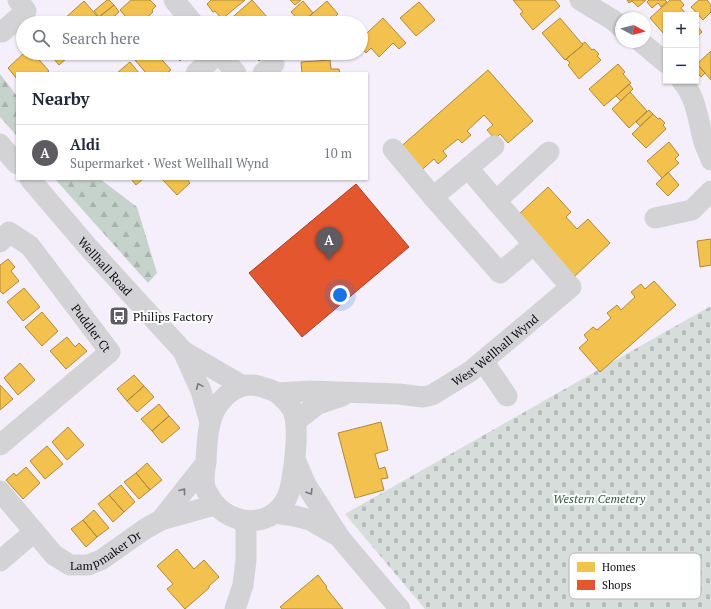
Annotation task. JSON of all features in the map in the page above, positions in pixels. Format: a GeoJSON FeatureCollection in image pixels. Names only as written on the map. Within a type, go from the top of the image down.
{"type":"FeatureCollection","features":[{"type":"Feature","properties":{"kind":"street"},"geometry":{"type":"LineString","coordinates":[[174,0],[187,16]]}},
{"type":"Feature","properties":{"kind":"street"},"geometry":{"type":"LineString","coordinates":[[582,0],[615,22]]}},
{"type":"Feature","properties":{"kind":"street"},"geometry":{"type":"LineString","coordinates":[[17,16],[28,4]]}},
{"type":"Feature","properties":{"kind":"street"},"geometry":{"type":"LineString","coordinates":[[2,32],[16,17]]}},
{"type":"Feature","properties":{"kind":"street"},"geometry":{"type":"LineString","coordinates":[[648,48],[663,60]]}},
{"type":"Feature","properties":{"kind":"street"},"geometry":{"type":"LineString","coordinates":[[197,72],[211,60]]}},
{"type":"Feature","properties":{"kind":"street"},"geometry":{"type":"LineString","coordinates":[[225,60],[235,72]]}},
{"type":"Feature","properties":{"kind":"street"},"geometry":{"type":"LineString","coordinates":[[685,84],[704,105],[704,144],[711,160]]}},
{"type":"Feature","properties":{"kind":"street"},"geometry":{"type":"LineString","coordinates":[[0,144],[16,163]]}},
{"type":"Feature","properties":{"kind":"street"},"geometry":{"type":"LineString","coordinates":[[433,197],[494,146]]}},
{"type":"Feature","properties":{"kind":"street"},"geometry":{"type":"LineString","coordinates":[[393,149],[500,273],[534,244]]}},
{"type":"Feature","properties":{"kind":"street"},"geometry":{"type":"LineString","coordinates":[[496,201],[549,152]]}},
{"type":"Feature","properties":{"kind":"street","name":"West Wellhall Wynd"},"geometry":{"type":"LineString","coordinates":[[278,393],[310,391],[399,394],[423,397],[432,395],[471,371],[571,287],[468,168]]}},
{"type":"Feature","properties":{"kind":"street","name":"Wellhall Road"},"geometry":{"type":"LineString","coordinates":[[31,180],[183,351],[201,390],[210,422]]}},
{"type":"Feature","properties":{"kind":"street"},"geometry":{"type":"LineString","coordinates":[[655,218],[692,210],[711,191]]}},
{"type":"Feature","properties":{"kind":"street","name":"Puddler Ct"},"geometry":{"type":"LineString","coordinates":[[0,446],[110,352],[30,246],[4,237]]}},
{"type":"Feature","properties":{"kind":"street","name":"Wellhall Road"},"geometry":{"type":"LineString","coordinates":[[183,351],[243,386]]}},
{"type":"Feature","properties":{"kind":"street"},"geometry":{"type":"LineString","coordinates":[[483,361],[507,396]]}},
{"type":"Feature","properties":{"kind":"street","name":"Wellhall Road"},"geometry":{"type":"LineString","coordinates":[[254,385],[278,393],[293,409],[296,421],[293,477],[287,498],[275,513],[261,520],[246,521],[232,518],[215,505],[206,489],[205,478],[210,422],[218,404],[230,393],[243,386],[254,385]]}},
{"type":"Feature","properties":{"kind":"street","name":"West Wellhall Wynd"},"geometry":{"type":"LineString","coordinates":[[296,421],[318,404],[355,392]]}},
{"type":"Feature","properties":{"kind":"street","name":"Wellhall Road"},"geometry":{"type":"LineString","coordinates":[[294,456],[306,485],[340,538],[400,609]]}},
{"type":"Feature","properties":{"kind":"street","name":"Lampmaker Dr"},"geometry":{"type":"LineString","coordinates":[[161,520],[206,463]]}},
{"type":"Feature","properties":{"kind":"street","name":"Lampmaker Dr"},"geometry":{"type":"LineString","coordinates":[[0,491],[54,555],[70,565],[88,565],[101,560],[145,529],[161,520],[215,505]]}},
{"type":"Feature","properties":{"kind":"street","name":"Wellhall Road"},"geometry":{"type":"LineString","coordinates":[[275,513],[310,520],[340,538]]}},
{"type":"Feature","properties":{"kind":"street"},"geometry":{"type":"LineString","coordinates":[[234,609],[243,585],[246,560],[246,521]]}},
{"type":"Feature","properties":{"kind":"street"},"geometry":{"type":"LineString","coordinates":[[0,561],[34,532]]}},
{"type":"Feature","properties":{"kind":"green space"},"geometry":{"type":"Polygon","coordinates":[[[0,74],[16,95],[16,135],[0,117],[0,74]]]}},
{"type":"Feature","properties":{"kind":"green space"},"geometry":{"type":"Polygon","coordinates":[[[56,180],[101,180],[137,207],[157,273],[148,283],[56,180]]]}},
{"type":"Feature","properties":{"kind":"green space","name":"Western Cemetery"},"geometry":{"type":"Polygon","coordinates":[[[711,306],[711,609],[425,609],[345,514],[711,306]]]}},
{"type":"Feature","properties":{"kind":"building: Homes"},"geometry":{"type":"Polygon","coordinates":[[[107,0],[114,5],[100,16],[98,16],[94,11],[107,0]]]}},
{"type":"Feature","properties":{"kind":"building: Homes"},"geometry":{"type":"Polygon","coordinates":[[[131,0],[150,0],[156,6],[149,16],[125,16],[120,10],[131,0]]]}},
{"type":"Feature","properties":{"kind":"building: Homes"},"geometry":{"type":"Polygon","coordinates":[[[211,0],[245,0],[226,16],[219,16],[215,11],[213,12],[207,4],[211,0]]]}},
{"type":"Feature","properties":{"kind":"building: Homes"},"geometry":{"type":"Polygon","coordinates":[[[252,0],[266,16],[234,16],[252,0]]]}},
{"type":"Feature","properties":{"kind":"building: Homes"},"geometry":{"type":"Polygon","coordinates":[[[290,0],[301,0],[295,5],[290,0]]]}},
{"type":"Feature","properties":{"kind":"building: Homes"},"geometry":{"type":"Polygon","coordinates":[[[513,0],[555,0],[560,6],[533,30],[520,14],[523,12],[513,0]]]}},
{"type":"Feature","properties":{"kind":"building: Homes"},"geometry":{"type":"Polygon","coordinates":[[[627,0],[646,0],[638,7],[632,1],[629,3],[627,0]]]}},
{"type":"Feature","properties":{"kind":"building: Homes"},"geometry":{"type":"Polygon","coordinates":[[[649,0],[665,0],[667,2],[661,7],[658,3],[652,8],[647,2],[649,0]]]}},
{"type":"Feature","properties":{"kind":"building: Homes"},"geometry":{"type":"Polygon","coordinates":[[[670,0],[680,0],[684,5],[681,8],[684,12],[663,12],[663,33],[651,19],[651,17],[670,0]]]}},
{"type":"Feature","properties":{"kind":"building: Homes"},"geometry":{"type":"Polygon","coordinates":[[[699,0],[707,0],[711,5],[711,12],[703,20],[699,16],[699,12],[696,12],[691,7],[699,0]]]}},
{"type":"Feature","properties":{"kind":"building: Homes"},"geometry":{"type":"Polygon","coordinates":[[[84,1],[97,16],[67,16],[84,1]]]}},
{"type":"Feature","properties":{"kind":"building: Homes"},"geometry":{"type":"Polygon","coordinates":[[[303,1],[313,13],[309,16],[295,16],[291,12],[303,1]]]}},
{"type":"Feature","properties":{"kind":"building: Homes"},"geometry":{"type":"Polygon","coordinates":[[[327,1],[338,14],[336,16],[310,16],[327,1]]]}},
{"type":"Feature","properties":{"kind":"building: Homes"},"geometry":{"type":"Polygon","coordinates":[[[419,2],[435,20],[416,36],[400,18],[419,2]]]}},
{"type":"Feature","properties":{"kind":"building: Homes"},"geometry":{"type":"Polygon","coordinates":[[[114,5],[119,12],[115,16],[100,16],[114,5]]]}},
{"type":"Feature","properties":{"kind":"building: Homes"},"geometry":{"type":"Polygon","coordinates":[[[383,18],[406,43],[399,49],[393,43],[379,57],[371,48],[368,51],[368,32],[383,18]]]}},
{"type":"Feature","properties":{"kind":"building: Homes"},"geometry":{"type":"Polygon","coordinates":[[[560,18],[583,45],[565,60],[542,33],[560,18]]]}},
{"type":"Feature","properties":{"kind":"building: Homes"},"geometry":{"type":"Polygon","coordinates":[[[585,42],[592,50],[594,49],[599,54],[597,56],[601,60],[579,79],[568,65],[570,63],[566,59],[585,42]]]}},
{"type":"Feature","properties":{"kind":"building: Homes"},"geometry":{"type":"Polygon","coordinates":[[[711,51],[711,80],[699,66],[699,62],[711,51]]]}},
{"type":"Feature","properties":{"kind":"building: Homes"},"geometry":{"type":"Polygon","coordinates":[[[17,60],[39,60],[49,71],[16,72],[16,78],[8,68],[17,60]]]}},
{"type":"Feature","properties":{"kind":"building: Homes"},"geometry":{"type":"Polygon","coordinates":[[[55,60],[65,60],[59,65],[55,60]]]}},
{"type":"Feature","properties":{"kind":"building: Homes"},"geometry":{"type":"Polygon","coordinates":[[[135,60],[162,60],[171,70],[168,72],[145,72],[135,60]]]}},
{"type":"Feature","properties":{"kind":"building: Homes"},"geometry":{"type":"Polygon","coordinates":[[[330,60],[331,69],[339,69],[340,72],[302,72],[301,62],[330,60]]]}},
{"type":"Feature","properties":{"kind":"building: Homes"},"geometry":{"type":"Polygon","coordinates":[[[130,62],[138,72],[118,72],[130,62]]]}},
{"type":"Feature","properties":{"kind":"building: Homes"},"geometry":{"type":"Polygon","coordinates":[[[618,64],[625,72],[623,74],[631,83],[604,106],[589,89],[618,64]]]}},
{"type":"Feature","properties":{"kind":"building: Homes"},"geometry":{"type":"Polygon","coordinates":[[[699,66],[705,73],[701,77],[699,75],[699,66]]]}},
{"type":"Feature","properties":{"kind":"building: Homes"},"geometry":{"type":"Polygon","coordinates":[[[488,70],[533,121],[508,143],[500,134],[495,139],[487,130],[493,125],[484,115],[467,131],[471,135],[462,143],[458,139],[443,151],[447,156],[438,164],[434,159],[417,174],[397,150],[488,70]]]}},
{"type":"Feature","properties":{"kind":"building: Homes"},"geometry":{"type":"Polygon","coordinates":[[[629,84],[633,89],[621,101],[616,96],[629,84]]]}},
{"type":"Feature","properties":{"kind":"building: Homes"},"geometry":{"type":"Polygon","coordinates":[[[630,92],[647,111],[629,128],[612,109],[630,92]]]}},
{"type":"Feature","properties":{"kind":"building: Homes"},"geometry":{"type":"Polygon","coordinates":[[[649,110],[653,114],[640,126],[636,122],[649,110]]]}},
{"type":"Feature","properties":{"kind":"building: Homes"},"geometry":{"type":"Polygon","coordinates":[[[653,114],[665,123],[663,125],[666,129],[646,148],[632,134],[653,114]]]}},
{"type":"Feature","properties":{"kind":"building: Homes"},"geometry":{"type":"Polygon","coordinates":[[[669,142],[679,155],[675,159],[679,163],[662,178],[647,161],[669,142]]]}},
{"type":"Feature","properties":{"kind":"building: Homes"},"geometry":{"type":"Polygon","coordinates":[[[668,172],[679,185],[668,196],[656,184],[668,172]]]}},
{"type":"Feature","properties":{"kind":"building: Homes"},"geometry":{"type":"Polygon","coordinates":[[[132,180],[142,180],[136,185],[132,180]]]}},
{"type":"Feature","properties":{"kind":"building: Homes"},"geometry":{"type":"Polygon","coordinates":[[[163,180],[188,180],[190,183],[177,195],[163,180]]]}},
{"type":"Feature","properties":{"kind":"building: Homes"},"geometry":{"type":"Polygon","coordinates":[[[548,187],[571,212],[566,217],[577,229],[588,219],[610,243],[575,276],[518,215],[548,187]]]}},
{"type":"Feature","properties":{"kind":"building: Homes"},"geometry":{"type":"Polygon","coordinates":[[[711,239],[711,265],[700,267],[697,241],[711,239]]]}},
{"type":"Feature","properties":{"kind":"building: Homes"},"geometry":{"type":"Polygon","coordinates":[[[8,259],[15,267],[11,271],[19,281],[3,294],[0,291],[0,265],[8,259]]]}},
{"type":"Feature","properties":{"kind":"building: Homes"},"geometry":{"type":"Polygon","coordinates":[[[654,281],[676,305],[600,372],[579,348],[588,340],[584,335],[593,327],[597,330],[611,318],[607,313],[617,305],[621,310],[635,297],[631,292],[641,284],[645,289],[654,281]]]}},
{"type":"Feature","properties":{"kind":"building: Homes"},"geometry":{"type":"Polygon","coordinates":[[[24,288],[40,307],[23,321],[7,302],[24,288]]]}},
{"type":"Feature","properties":{"kind":"building: Homes"},"geometry":{"type":"Polygon","coordinates":[[[42,312],[58,331],[42,346],[25,327],[42,312]]]}},
{"type":"Feature","properties":{"kind":"building: Homes"},"geometry":{"type":"Polygon","coordinates":[[[67,337],[75,347],[79,343],[87,351],[66,369],[50,351],[67,337]]]}},
{"type":"Feature","properties":{"kind":"building: Homes"},"geometry":{"type":"Polygon","coordinates":[[[20,363],[35,380],[18,395],[4,378],[20,363]]]}},
{"type":"Feature","properties":{"kind":"building: Homes"},"geometry":{"type":"Polygon","coordinates":[[[134,375],[144,386],[127,401],[117,389],[134,375]]]}},
{"type":"Feature","properties":{"kind":"building: Homes"},"geometry":{"type":"Polygon","coordinates":[[[0,385],[13,399],[0,410],[0,385]]]}},
{"type":"Feature","properties":{"kind":"building: Homes"},"geometry":{"type":"Polygon","coordinates":[[[144,386],[154,397],[137,412],[127,401],[144,386]]]}},
{"type":"Feature","properties":{"kind":"building: Homes"},"geometry":{"type":"Polygon","coordinates":[[[159,404],[169,416],[152,431],[141,419],[159,404]]]}},
{"type":"Feature","properties":{"kind":"building: Homes"},"geometry":{"type":"Polygon","coordinates":[[[169,416],[180,428],[162,443],[152,431],[169,416]]]}},
{"type":"Feature","properties":{"kind":"building: Homes"},"geometry":{"type":"Polygon","coordinates":[[[381,422],[388,450],[375,454],[379,469],[385,467],[388,478],[381,479],[384,490],[355,498],[338,433],[381,422]]]}},
{"type":"Feature","properties":{"kind":"building: Homes"},"geometry":{"type":"Polygon","coordinates":[[[68,427],[84,445],[67,460],[52,442],[68,427]]]}},
{"type":"Feature","properties":{"kind":"building: Homes"},"geometry":{"type":"Polygon","coordinates":[[[47,446],[63,464],[45,479],[30,461],[47,446]]]}},
{"type":"Feature","properties":{"kind":"building: Homes"},"geometry":{"type":"Polygon","coordinates":[[[147,463],[162,480],[150,490],[136,473],[147,463]]]}},
{"type":"Feature","properties":{"kind":"building: Homes"},"geometry":{"type":"Polygon","coordinates":[[[26,467],[40,483],[23,499],[6,480],[14,473],[16,476],[26,467]]]}},
{"type":"Feature","properties":{"kind":"building: Homes"},"geometry":{"type":"Polygon","coordinates":[[[136,473],[150,490],[139,499],[124,482],[136,473]]]}},
{"type":"Feature","properties":{"kind":"building: Homes"},"geometry":{"type":"Polygon","coordinates":[[[121,485],[135,502],[124,512],[109,495],[121,485]]]}},
{"type":"Feature","properties":{"kind":"building: Homes"},"geometry":{"type":"Polygon","coordinates":[[[109,495],[124,512],[113,522],[98,504],[109,495]]]}},
{"type":"Feature","properties":{"kind":"building: Homes"},"geometry":{"type":"Polygon","coordinates":[[[94,510],[109,528],[97,537],[83,520],[94,510]]]}},
{"type":"Feature","properties":{"kind":"building: Homes"},"geometry":{"type":"Polygon","coordinates":[[[83,520],[97,537],[86,547],[71,529],[83,520]]]}},
{"type":"Feature","properties":{"kind":"building: Homes"},"geometry":{"type":"Polygon","coordinates":[[[177,549],[194,569],[204,560],[219,577],[185,609],[167,589],[173,584],[157,566],[177,549]]]}},
{"type":"Feature","properties":{"kind":"building: Homes"},"geometry":{"type":"Polygon","coordinates":[[[318,575],[327,587],[326,588],[343,609],[282,609],[280,607],[318,575]]]}},
{"type":"Feature","properties":{"kind":"building: Shops"},"geometry":{"type":"Polygon","coordinates":[[[356,184],[409,247],[302,337],[249,273],[356,184]]]}},
{"type":"Feature","properties":{"kind":"place","name":"Aldi"},"geometry":{"type":"Point","coordinates":[329,260]}},
{"type":"Feature","properties":{"kind":"place","name":"Philips Factory"},"geometry":{"type":"Point","coordinates":[119,316]}}]}
